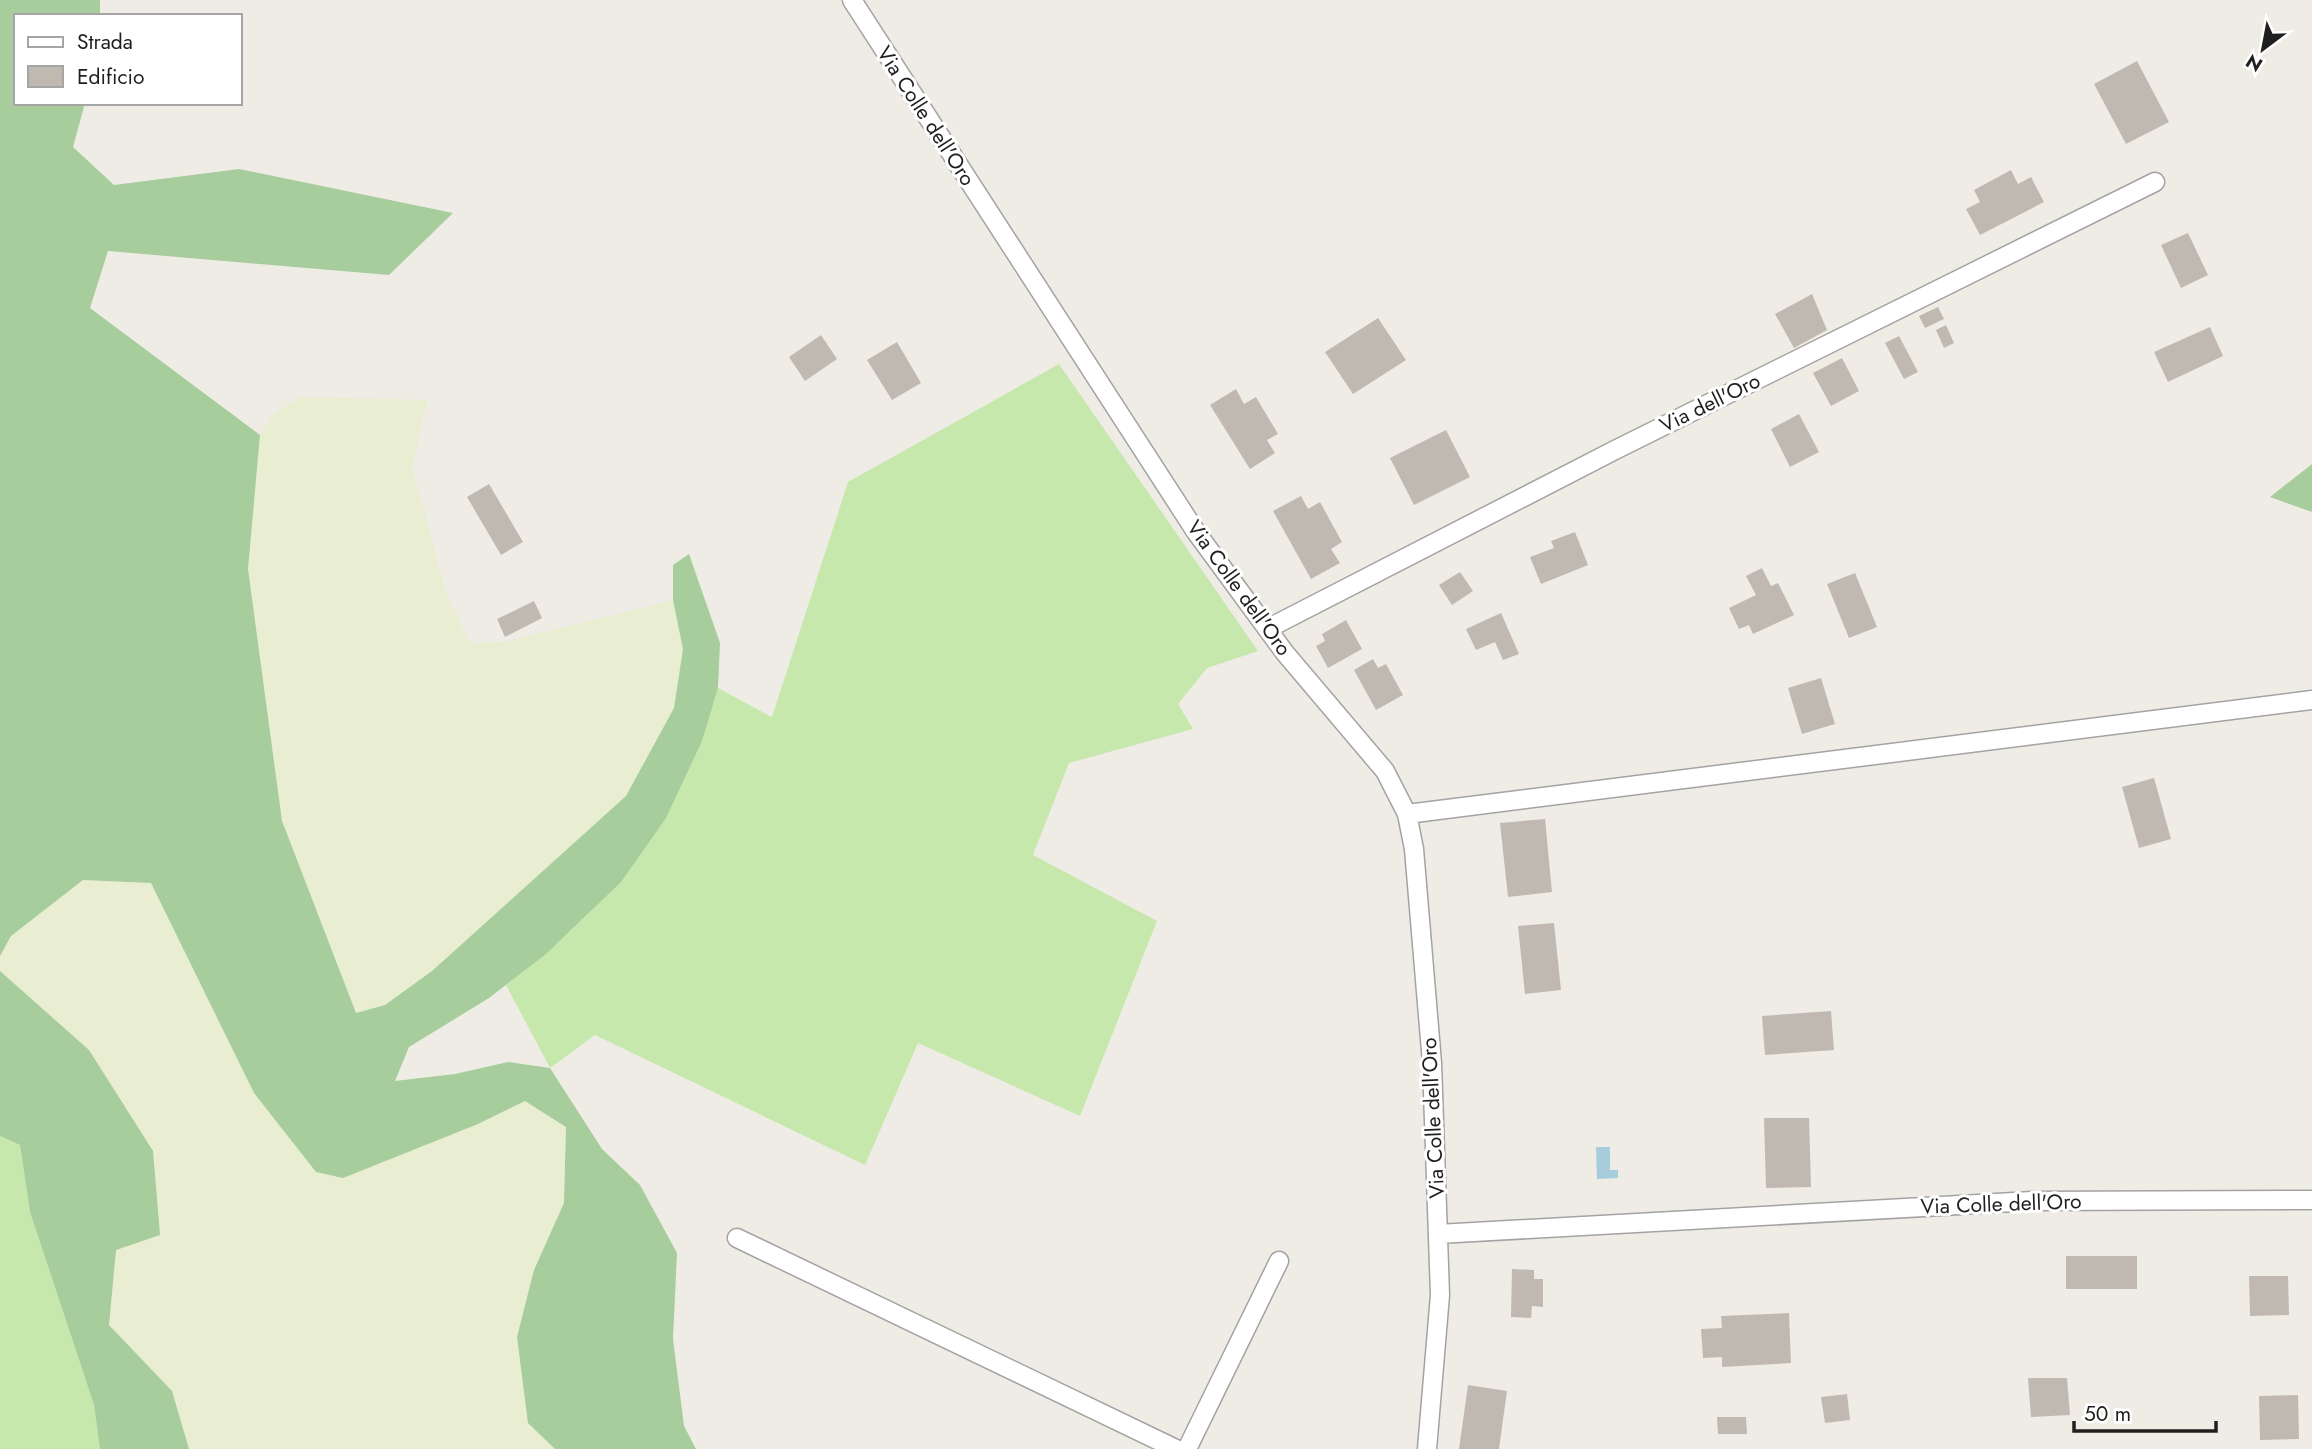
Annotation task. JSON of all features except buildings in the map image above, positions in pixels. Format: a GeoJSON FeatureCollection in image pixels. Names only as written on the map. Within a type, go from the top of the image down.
{"type":"FeatureCollection","features":[{"type":"Feature","properties":{"kind":"street","name":"Via Colle dell'Oro"},"geometry":{"type":"LineString","coordinates":[[852,0],[1196,532],[1267,629],[1385,771],[1407,814],[1414,849],[1432,1063],[1440,1295],[1427,1449]]}},
{"type":"Feature","properties":{"kind":"street","name":"Via dell'Oro"},"geometry":{"type":"LineString","coordinates":[[1267,629],[1617,449],[2155,182]]}},
{"type":"Feature","properties":{"kind":"street"},"geometry":{"type":"LineString","coordinates":[[1407,814],[2312,701]]}},
{"type":"Feature","properties":{"kind":"street","name":"Via Colle dell'Oro"},"geometry":{"type":"LineString","coordinates":[[1438,1234],[2032,1201],[2312,1200]]}},
{"type":"Feature","properties":{"kind":"street"},"geometry":{"type":"LineString","coordinates":[[737,1238],[1176,1449]]}},
{"type":"Feature","properties":{"kind":"street"},"geometry":{"type":"LineString","coordinates":[[1187,1449],[1279,1261]]}},
{"type":"Feature","properties":{"kind":"green space"},"geometry":{"type":"Polygon","coordinates":[[[0,0],[100,0],[100,14],[14,14],[14,105],[84,105],[73,147],[114,185],[239,169],[453,213],[389,275],[108,251],[90,308],[260,435],[248,569],[282,821],[356,1013],[385,1005],[432,971],[626,796],[674,708],[683,649],[673,600],[673,565],[689,554],[720,643],[718,688],[702,741],[666,818],[621,882],[546,954],[489,998],[409,1047],[395,1081],[455,1074],[508,1062],[550,1068],[602,1149],[640,1185],[677,1253],[673,1339],[684,1426],[696,1449],[555,1449],[528,1423],[517,1337],[534,1270],[564,1203],[566,1127],[525,1101],[478,1124],[343,1178],[316,1172],[254,1093],[151,883],[83,880],[11,936],[0,956],[0,0]]]}},
{"type":"Feature","properties":{"kind":"green space"},"geometry":{"type":"Polygon","coordinates":[[[1059,364],[1258,651],[1207,668],[1178,704],[1193,729],[1069,763],[1033,855],[1157,921],[1080,1116],[918,1043],[865,1165],[595,1035],[550,1068],[506,985],[581,921],[639,855],[683,780],[702,737],[718,688],[772,717],[848,482],[1059,364]]]}},
{"type":"Feature","properties":{"kind":"green space"},"geometry":{"type":"Polygon","coordinates":[[[299,397],[427,400],[412,467],[446,593],[470,643],[504,642],[673,600],[683,649],[674,708],[626,796],[432,971],[385,1005],[356,1013],[282,821],[248,569],[260,435],[271,416],[299,397]]]}},
{"type":"Feature","properties":{"kind":"green space"},"geometry":{"type":"Polygon","coordinates":[[[2312,464],[2312,512],[2270,497],[2312,464]]]}},
{"type":"Feature","properties":{"kind":"green space"},"geometry":{"type":"Polygon","coordinates":[[[83,880],[151,883],[254,1093],[316,1172],[478,1124],[525,1101],[566,1127],[564,1203],[534,1270],[528,1423],[555,1449],[189,1449],[172,1391],[109,1325],[116,1250],[89,1050],[0,971],[0,956],[11,936],[83,880]]]}},
{"type":"Feature","properties":{"kind":"green space"},"geometry":{"type":"Polygon","coordinates":[[[0,971],[89,1050],[153,1151],[160,1235],[116,1250],[109,1325],[172,1391],[189,1449],[100,1449],[94,1405],[30,1212],[20,1145],[0,1136],[0,971]]]}},
{"type":"Feature","properties":{"kind":"green space"},"geometry":{"type":"Polygon","coordinates":[[[0,1136],[20,1145],[30,1212],[94,1405],[100,1449],[0,1449],[0,1136]]]}},
{"type":"Feature","properties":{"kind":"water"},"geometry":{"type":"Polygon","coordinates":[[[1596,1147],[1610,1147],[1610,1170],[1618,1170],[1618,1178],[1597,1179],[1596,1147]]]}}]}
